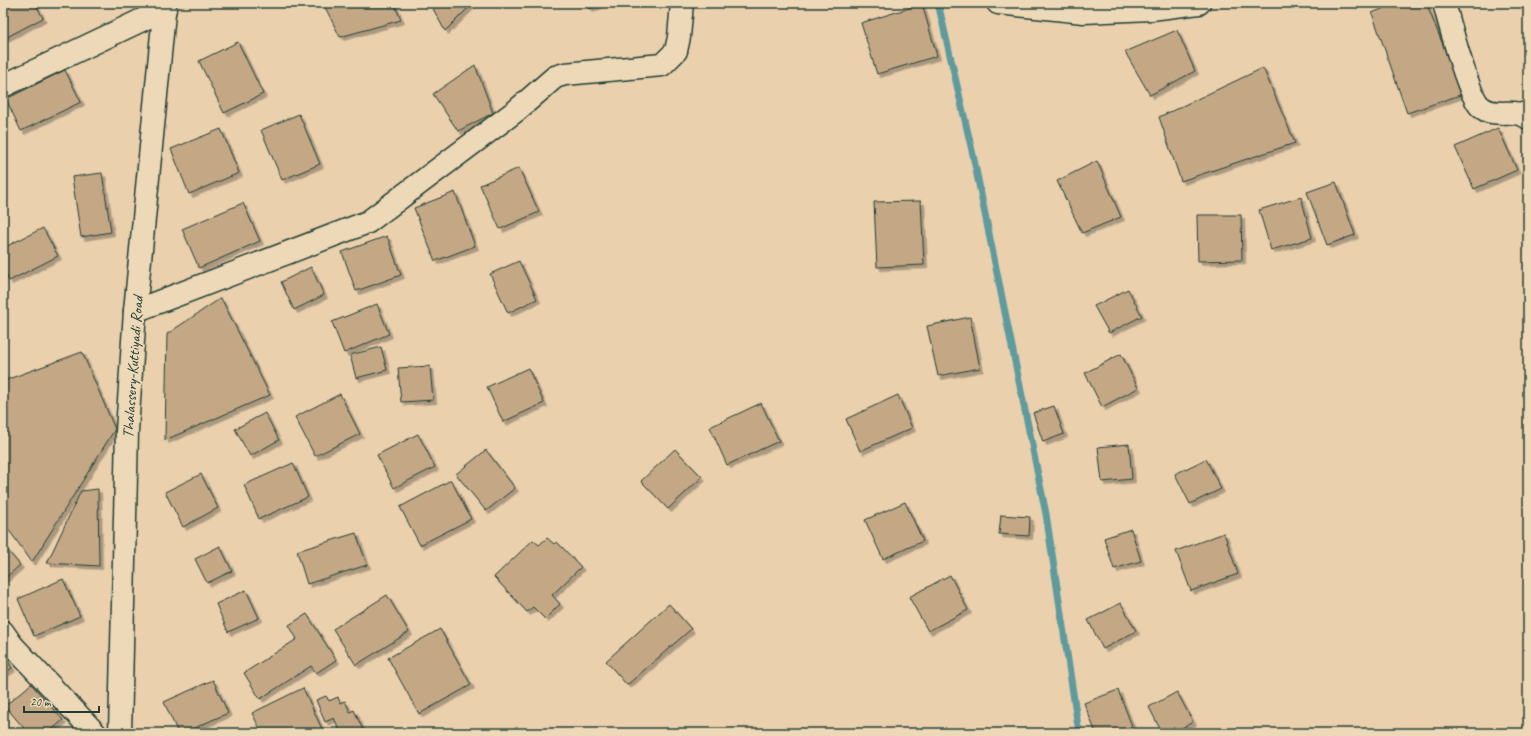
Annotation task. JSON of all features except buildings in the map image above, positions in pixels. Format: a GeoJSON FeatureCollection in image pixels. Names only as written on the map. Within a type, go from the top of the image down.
{"type":"FeatureCollection","features":[{"type":"Feature","properties":{"kind":"street"},"geometry":{"type":"LineString","coordinates":[[135,311],[368,222],[517,110],[555,77],[565,74],[662,65],[676,51],[679,37],[682,3]]}},
{"type":"Feature","properties":{"kind":"street"},"geometry":{"type":"LineString","coordinates":[[998,3],[1084,12],[1151,9],[1199,3]]}},
{"type":"Feature","properties":{"kind":"street"},"geometry":{"type":"LineString","coordinates":[[1444,3],[1452,34],[1472,93],[1481,107],[1493,112],[1522,112],[1528,118]]}},
{"type":"Feature","properties":{"kind":"street"},"geometry":{"type":"LineString","coordinates":[[3,86],[165,6]]}},
{"type":"Feature","properties":{"kind":"street","name":"Thalassery-Kuttiyadi Road"},"geometry":{"type":"LineString","coordinates":[[120,733],[127,431],[135,311],[165,6]]}},
{"type":"Feature","properties":{"kind":"street"},"geometry":{"type":"LineString","coordinates":[[3,632],[12,645],[95,733]]}},
{"type":"Feature","properties":{"kind":"waterway"},"geometry":{"type":"LineString","coordinates":[[938,3],[973,155],[1046,514],[1079,733]]}}]}
